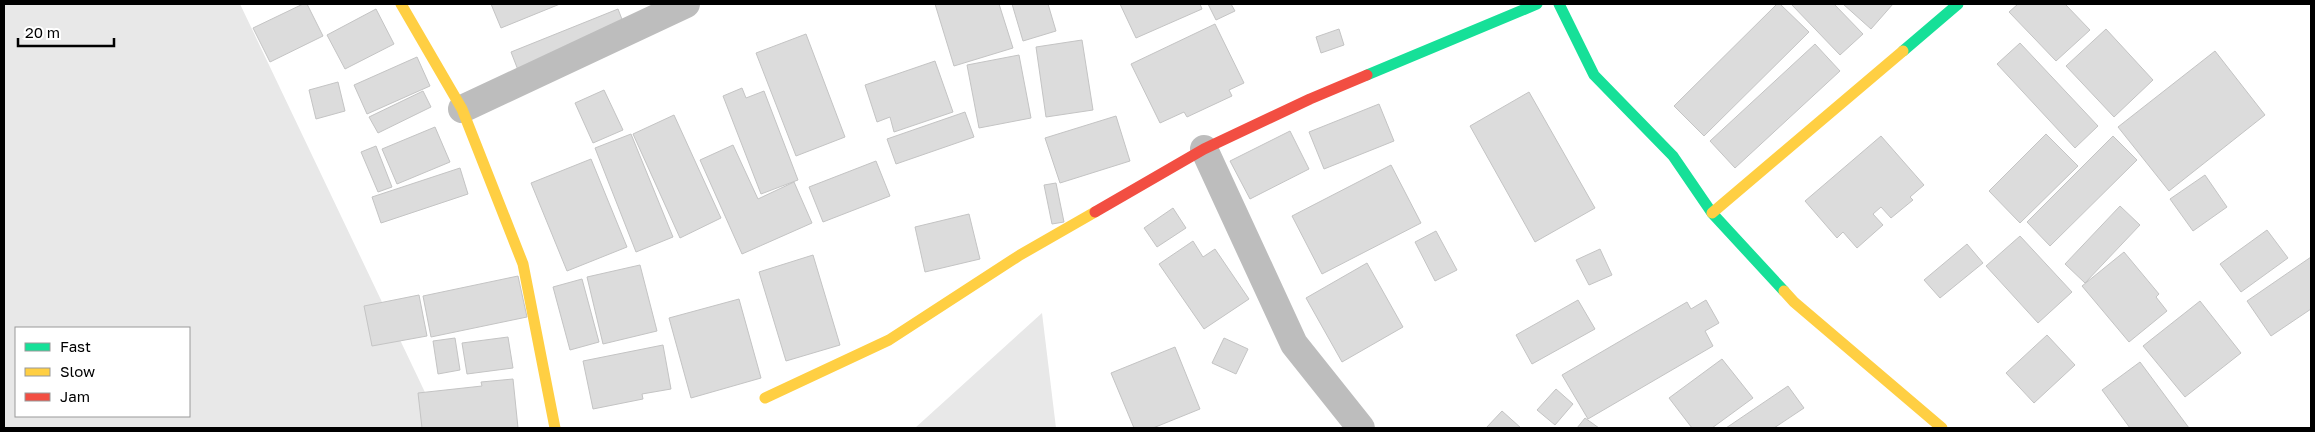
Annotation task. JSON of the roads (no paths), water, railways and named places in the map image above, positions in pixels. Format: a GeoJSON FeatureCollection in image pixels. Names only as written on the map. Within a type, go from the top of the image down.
{"type":"FeatureCollection","features":[{"type":"Feature","properties":{"kind":"street"},"geometry":{"type":"LineString","coordinates":[[401,4],[462,109],[523,264],[555,428]]}},
{"type":"Feature","properties":{"kind":"street"},"geometry":{"type":"LineString","coordinates":[[462,109],[686,4]]}},
{"type":"Feature","properties":{"kind":"street"},"geometry":{"type":"LineString","coordinates":[[765,398],[889,340],[1020,255],[1204,149],[1310,99],[1537,4]]}},
{"type":"Feature","properties":{"kind":"street"},"geometry":{"type":"LineString","coordinates":[[1559,4],[1594,75],[1673,156],[1712,213],[1794,302],[1942,428]]}},
{"type":"Feature","properties":{"kind":"street"},"geometry":{"type":"LineString","coordinates":[[1712,213],[1958,4]]}},
{"type":"Feature","properties":{"kind":"street"},"geometry":{"type":"LineString","coordinates":[[1204,149],[1294,344],[1361,428]]}}]}
